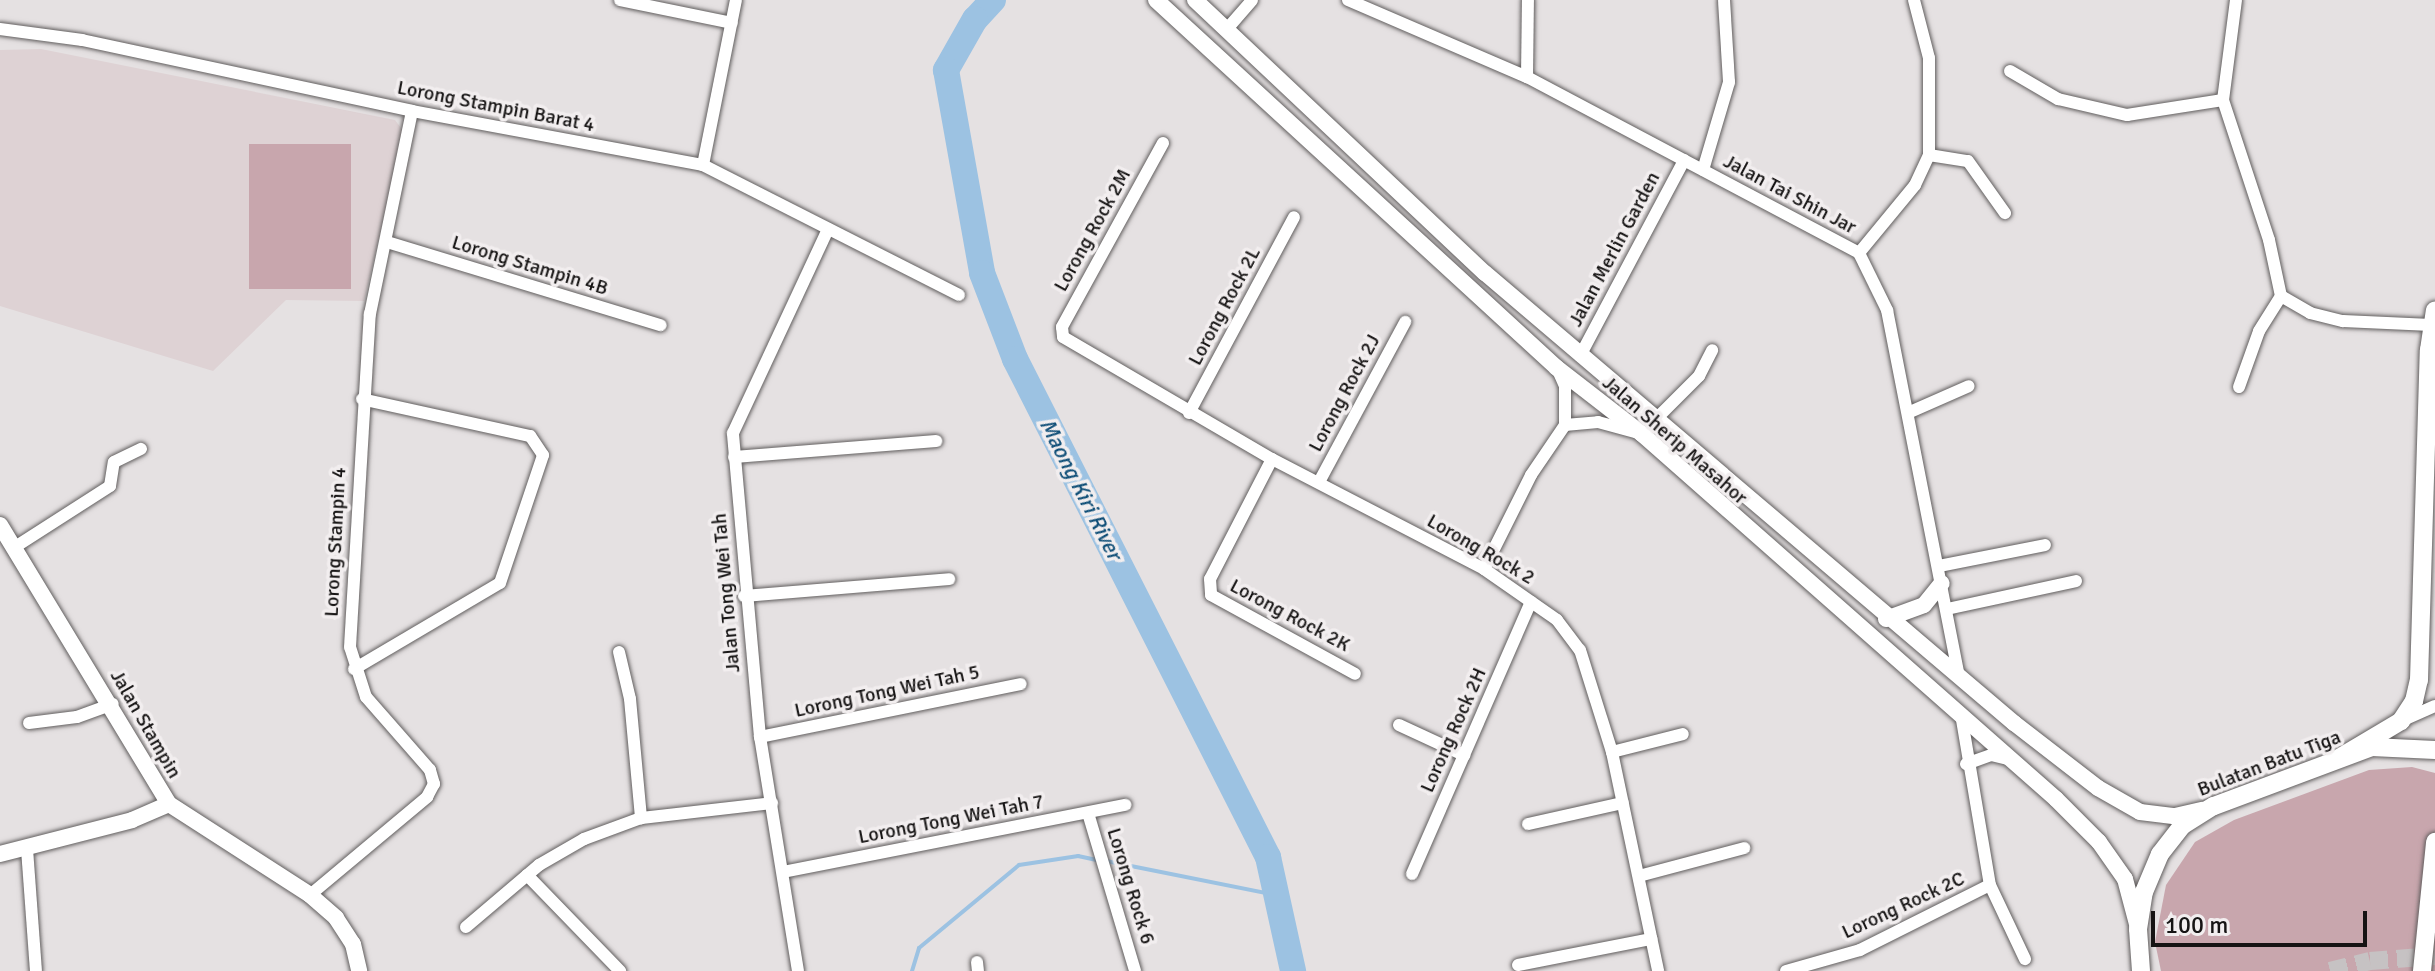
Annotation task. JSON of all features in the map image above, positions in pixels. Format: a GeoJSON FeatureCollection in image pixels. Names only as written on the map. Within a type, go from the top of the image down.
{"type":"FeatureCollection","features":[{"type":"Feature","properties":{"kind":"main road","name":"Jalan Sherip Masahor"},"geometry":{"type":"LineString","coordinates":[[1156,0],[1557,368],[1642,434],[1807,583],[1960,710],[2016,761],[2099,842],[2125,879],[2138,929]]}},
{"type":"Feature","properties":{"kind":"main road","name":"Jalan Sherip Masahor"},"geometry":{"type":"LineString","coordinates":[[1195,0],[1580,356],[1960,680],[2098,788],[2140,812],[2175,816],[2207,809]]}},
{"type":"Feature","properties":{"kind":"main road"},"geometry":{"type":"LineString","coordinates":[[2339,758],[2401,721],[2414,701],[2422,652],[2433,318]]}},
{"type":"Feature","properties":{"kind":"main road"},"geometry":{"type":"LineString","coordinates":[[1580,356],[1579,374],[1642,434]]}},
{"type":"Feature","properties":{"kind":"main road","name":"Jalan Stampin"},"geometry":{"type":"LineString","coordinates":[[0,525],[113,704],[169,804],[310,895],[344,931],[359,971]]}},
{"type":"Feature","properties":{"kind":"main road"},"geometry":{"type":"LineString","coordinates":[[1886,619],[1924,605],[1940,575]]}},
{"type":"Feature","properties":{"kind":"main road","name":"Bulatan Batu Tiga"},"geometry":{"type":"LineString","coordinates":[[2139,967],[2138,929],[2144,892],[2160,854],[2183,825],[2207,809],[2339,758],[2386,746],[2435,750]]}},
{"type":"Feature","properties":{"kind":"main road"},"geometry":{"type":"LineString","coordinates":[[0,854],[132,820],[169,804]]}},
{"type":"Feature","properties":{"kind":"main road"},"geometry":{"type":"LineString","coordinates":[[2422,971],[2435,842]]}},
{"type":"Feature","properties":{"kind":"street"},"geometry":{"type":"LineString","coordinates":[[620,0],[732,23]]}},
{"type":"Feature","properties":{"kind":"street"},"geometry":{"type":"LineString","coordinates":[[703,165],[736,0]]}},
{"type":"Feature","properties":{"kind":"street"},"geometry":{"type":"LineString","coordinates":[[1227,29],[1252,0]]}},
{"type":"Feature","properties":{"kind":"street","name":"Jalan Tai Shin Jar"},"geometry":{"type":"LineString","coordinates":[[1348,0],[1527,77],[1859,253],[1887,310],[1910,412],[1960,680]]}},
{"type":"Feature","properties":{"kind":"street"},"geometry":{"type":"LineString","coordinates":[[1527,77],[1528,0]]}},
{"type":"Feature","properties":{"kind":"street"},"geometry":{"type":"LineString","coordinates":[[1703,170],[1729,82],[1724,0]]}},
{"type":"Feature","properties":{"kind":"street"},"geometry":{"type":"LineString","coordinates":[[1859,253],[1915,185],[1929,155],[1929,58],[1914,0]]}},
{"type":"Feature","properties":{"kind":"street"},"geometry":{"type":"LineString","coordinates":[[2236,0],[2223,100],[2269,240],[2281,296],[2259,331],[2239,387]]}},
{"type":"Feature","properties":{"kind":"street","name":"Lorong Stampin Barat 4"},"geometry":{"type":"LineString","coordinates":[[0,29],[82,40],[412,111],[703,165],[959,295]]}},
{"type":"Feature","properties":{"kind":"street"},"geometry":{"type":"LineString","coordinates":[[2010,71],[2058,99],[2127,115],[2223,100]]}},
{"type":"Feature","properties":{"kind":"street","name":"Lorong Stampin 4"},"geometry":{"type":"LineString","coordinates":[[310,895],[427,797],[434,784],[430,770],[366,697],[354,669],[350,647],[362,399],[370,314],[412,111]]}},
{"type":"Feature","properties":{"kind":"street","name":"Lorong Rock 2M"},"geometry":{"type":"LineString","coordinates":[[1063,337],[1062,327],[1163,143]]}},
{"type":"Feature","properties":{"kind":"street"},"geometry":{"type":"LineString","coordinates":[[1929,155],[1968,161],[2005,213]]}},
{"type":"Feature","properties":{"kind":"street","name":"Jalan Merlin Garden"},"geometry":{"type":"LineString","coordinates":[[1580,356],[1684,160]]}},
{"type":"Feature","properties":{"kind":"street","name":"Lorong Rock 2L"},"geometry":{"type":"LineString","coordinates":[[1189,413],[1294,217]]}},
{"type":"Feature","properties":{"kind":"street","name":"Jalan Tong Wei Tah"},"geometry":{"type":"LineString","coordinates":[[798,971],[760,737],[744,596],[734,457],[736,418],[828,229]]}},
{"type":"Feature","properties":{"kind":"street","name":"Lorong Stampin 4B"},"geometry":{"type":"LineString","coordinates":[[387,242],[661,325]]}},
{"type":"Feature","properties":{"kind":"street"},"geometry":{"type":"LineString","coordinates":[[2281,296],[2310,313],[2343,321],[2433,318]]}},
{"type":"Feature","properties":{"kind":"street","name":"Lorong Rock 2J"},"geometry":{"type":"LineString","coordinates":[[1319,482],[1405,322]]}},
{"type":"Feature","properties":{"kind":"street","name":"Lorong Rock 2"},"geometry":{"type":"LineString","coordinates":[[1063,337],[1272,459],[1484,569],[1557,620],[1580,650],[1612,752],[1658,971]]}},
{"type":"Feature","properties":{"kind":"street"},"geometry":{"type":"LineString","coordinates":[[1654,421],[1699,376],[1712,350]]}},
{"type":"Feature","properties":{"kind":"street"},"geometry":{"type":"LineString","coordinates":[[1484,569],[1531,475],[1565,425],[1566,397],[1557,368]]}},
{"type":"Feature","properties":{"kind":"street"},"geometry":{"type":"LineString","coordinates":[[1910,412],[1969,386]]}},
{"type":"Feature","properties":{"kind":"street"},"geometry":{"type":"LineString","coordinates":[[354,669],[500,583],[543,455],[530,436],[362,399]]}},
{"type":"Feature","properties":{"kind":"street"},"geometry":{"type":"LineString","coordinates":[[1565,425],[1598,422],[1642,434]]}},
{"type":"Feature","properties":{"kind":"street"},"geometry":{"type":"LineString","coordinates":[[734,457],[936,441]]}},
{"type":"Feature","properties":{"kind":"street"},"geometry":{"type":"LineString","coordinates":[[15,547],[110,486],[114,462],[141,449]]}},
{"type":"Feature","properties":{"kind":"street","name":"Lorong Rock 2K"},"geometry":{"type":"LineString","coordinates":[[1272,459],[1210,579],[1211,595],[1355,674]]}},
{"type":"Feature","properties":{"kind":"street"},"geometry":{"type":"LineString","coordinates":[[1940,575],[2045,545]]}},
{"type":"Feature","properties":{"kind":"street"},"geometry":{"type":"LineString","coordinates":[[744,596],[949,579]]}},
{"type":"Feature","properties":{"kind":"street"},"geometry":{"type":"LineString","coordinates":[[1947,609],[2076,581]]}},
{"type":"Feature","properties":{"kind":"street","name":"Lorong Rock 2H"},"geometry":{"type":"LineString","coordinates":[[1412,874],[1531,602]]}},
{"type":"Feature","properties":{"kind":"street"},"geometry":{"type":"LineString","coordinates":[[619,652],[641,818]]}},
{"type":"Feature","properties":{"kind":"street","name":"Lorong Tong Wei Tah 5"},"geometry":{"type":"LineString","coordinates":[[760,737],[1021,684]]}},
{"type":"Feature","properties":{"kind":"street"},"geometry":{"type":"LineString","coordinates":[[29,723],[77,717],[113,704]]}},
{"type":"Feature","properties":{"kind":"street"},"geometry":{"type":"LineString","coordinates":[[2401,721],[2435,706]]}},
{"type":"Feature","properties":{"kind":"street"},"geometry":{"type":"LineString","coordinates":[[1960,710],[1966,764],[1978,797],[1990,885],[2025,959]]}},
{"type":"Feature","properties":{"kind":"street"},"geometry":{"type":"LineString","coordinates":[[1399,725],[1464,755]]}},
{"type":"Feature","properties":{"kind":"street"},"geometry":{"type":"LineString","coordinates":[[1612,752],[1683,734]]}},
{"type":"Feature","properties":{"kind":"street"},"geometry":{"type":"LineString","coordinates":[[1966,764],[1991,755],[2016,761]]}},
{"type":"Feature","properties":{"kind":"street"},"geometry":{"type":"LineString","coordinates":[[466,927],[527,875],[584,839],[641,818],[772,803]]}},
{"type":"Feature","properties":{"kind":"street"},"geometry":{"type":"LineString","coordinates":[[1528,824],[1623,803]]}},
{"type":"Feature","properties":{"kind":"street","name":"Lorong Tong Wei Tah 7"},"geometry":{"type":"LineString","coordinates":[[783,872],[1126,805]]}},
{"type":"Feature","properties":{"kind":"street","name":"Lorong Rock 6"},"geometry":{"type":"LineString","coordinates":[[1088,813],[1135,971]]}},
{"type":"Feature","properties":{"kind":"street"},"geometry":{"type":"LineString","coordinates":[[1639,876],[1744,848]]}},
{"type":"Feature","properties":{"kind":"street"},"geometry":{"type":"LineString","coordinates":[[27,849],[36,971]]}},
{"type":"Feature","properties":{"kind":"street"},"geometry":{"type":"LineString","coordinates":[[527,875],[620,971]]}},
{"type":"Feature","properties":{"kind":"street","name":"Lorong Rock 2C"},"geometry":{"type":"LineString","coordinates":[[1786,971],[1860,950],[1990,885]]}},
{"type":"Feature","properties":{"kind":"street"},"geometry":{"type":"LineString","coordinates":[[1518,965],[1651,939]]}},
{"type":"Feature","properties":{"kind":"shaded area"},"geometry":{"type":"Polygon","coordinates":[[[41,49],[395,120],[404,132],[364,301],[286,300],[213,371],[0,306],[0,50],[41,49]]]}},
{"type":"Feature","properties":{"kind":"shaded area"},"geometry":{"type":"Polygon","coordinates":[[[249,144],[351,144],[351,289],[249,289],[249,144]]]}},
{"type":"Feature","properties":{"kind":"shaded area"},"geometry":{"type":"Polygon","coordinates":[[[2412,767],[2435,773],[2435,971],[2161,971],[2155,942],[2166,885],[2195,842],[2234,820],[2369,770],[2412,767]]]}},
{"type":"Feature","properties":{"kind":"waterway","name":"Maong Kiri River"},"geometry":{"type":"LineString","coordinates":[[993,0],[975,19],[946,70],[982,273],[1015,359],[1268,857],[1293,971]]}},
{"type":"Feature","properties":{"kind":"waterway"},"geometry":{"type":"LineString","coordinates":[[912,971],[919,948],[1019,865],[1078,856],[1097,860]]}},
{"type":"Feature","properties":{"kind":"waterway"},"geometry":{"type":"LineString","coordinates":[[1106,861],[1276,895]]}},
{"type":"Feature","properties":{"kind":"tunnel"},"geometry":{"type":"LineString","coordinates":[[2330,971],[2370,961],[2435,956]]}}]}
